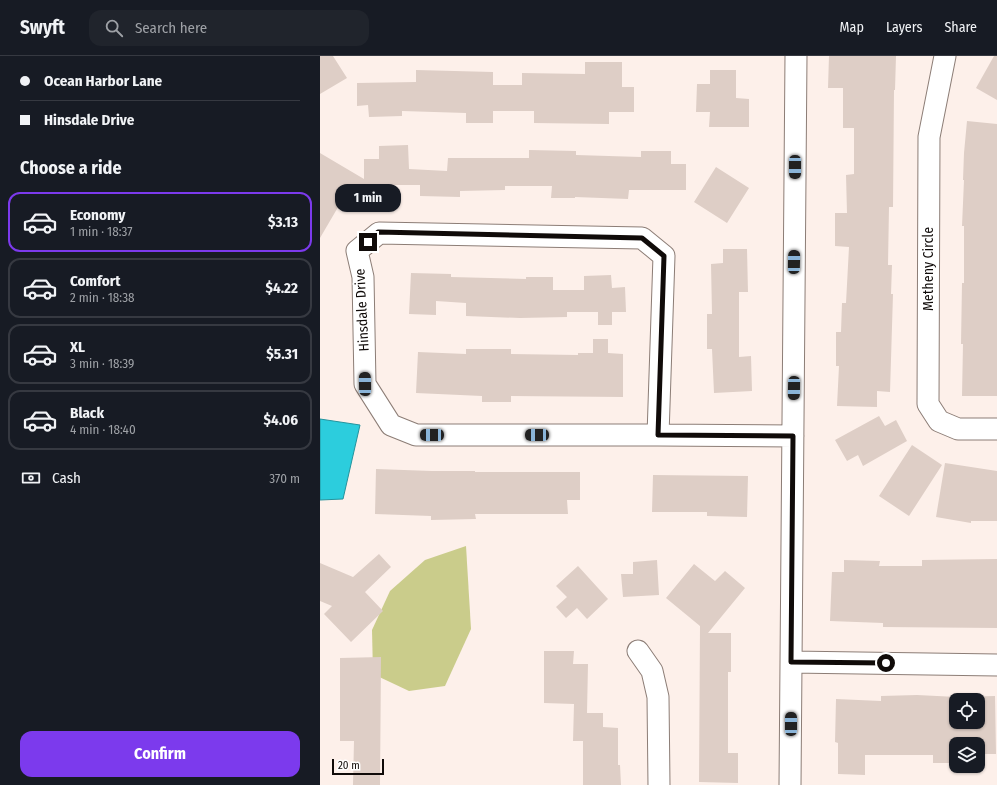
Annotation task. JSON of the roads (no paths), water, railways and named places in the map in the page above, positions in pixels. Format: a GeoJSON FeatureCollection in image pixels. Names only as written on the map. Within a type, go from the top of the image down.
{"type":"FeatureCollection","features":[{"type":"Feature","properties":{"kind":"street"},"geometry":{"type":"LineString","coordinates":[[790,785],[796,56]]}},
{"type":"Feature","properties":{"kind":"street","name":"Metheny Circle"},"geometry":{"type":"LineString","coordinates":[[945,56],[929,137],[928,404],[940,420],[958,429],[997,429]]}},
{"type":"Feature","properties":{"kind":"street","name":"Hinsdale Drive"},"geometry":{"type":"LineString","coordinates":[[658,435],[664,256],[642,238],[378,232],[357,251],[363,277],[365,384],[391,425],[416,435],[793,436]]}},
{"type":"Feature","properties":{"kind":"street"},"geometry":{"type":"LineString","coordinates":[[638,651],[652,671],[658,696],[659,785]]}},
{"type":"Feature","properties":{"kind":"street"},"geometry":{"type":"LineString","coordinates":[[791,662],[997,665]]}},
{"type":"Feature","properties":{"kind":"water"},"geometry":{"type":"Polygon","coordinates":[[[320,419],[360,425],[343,499],[320,500],[320,419]]]}}]}
